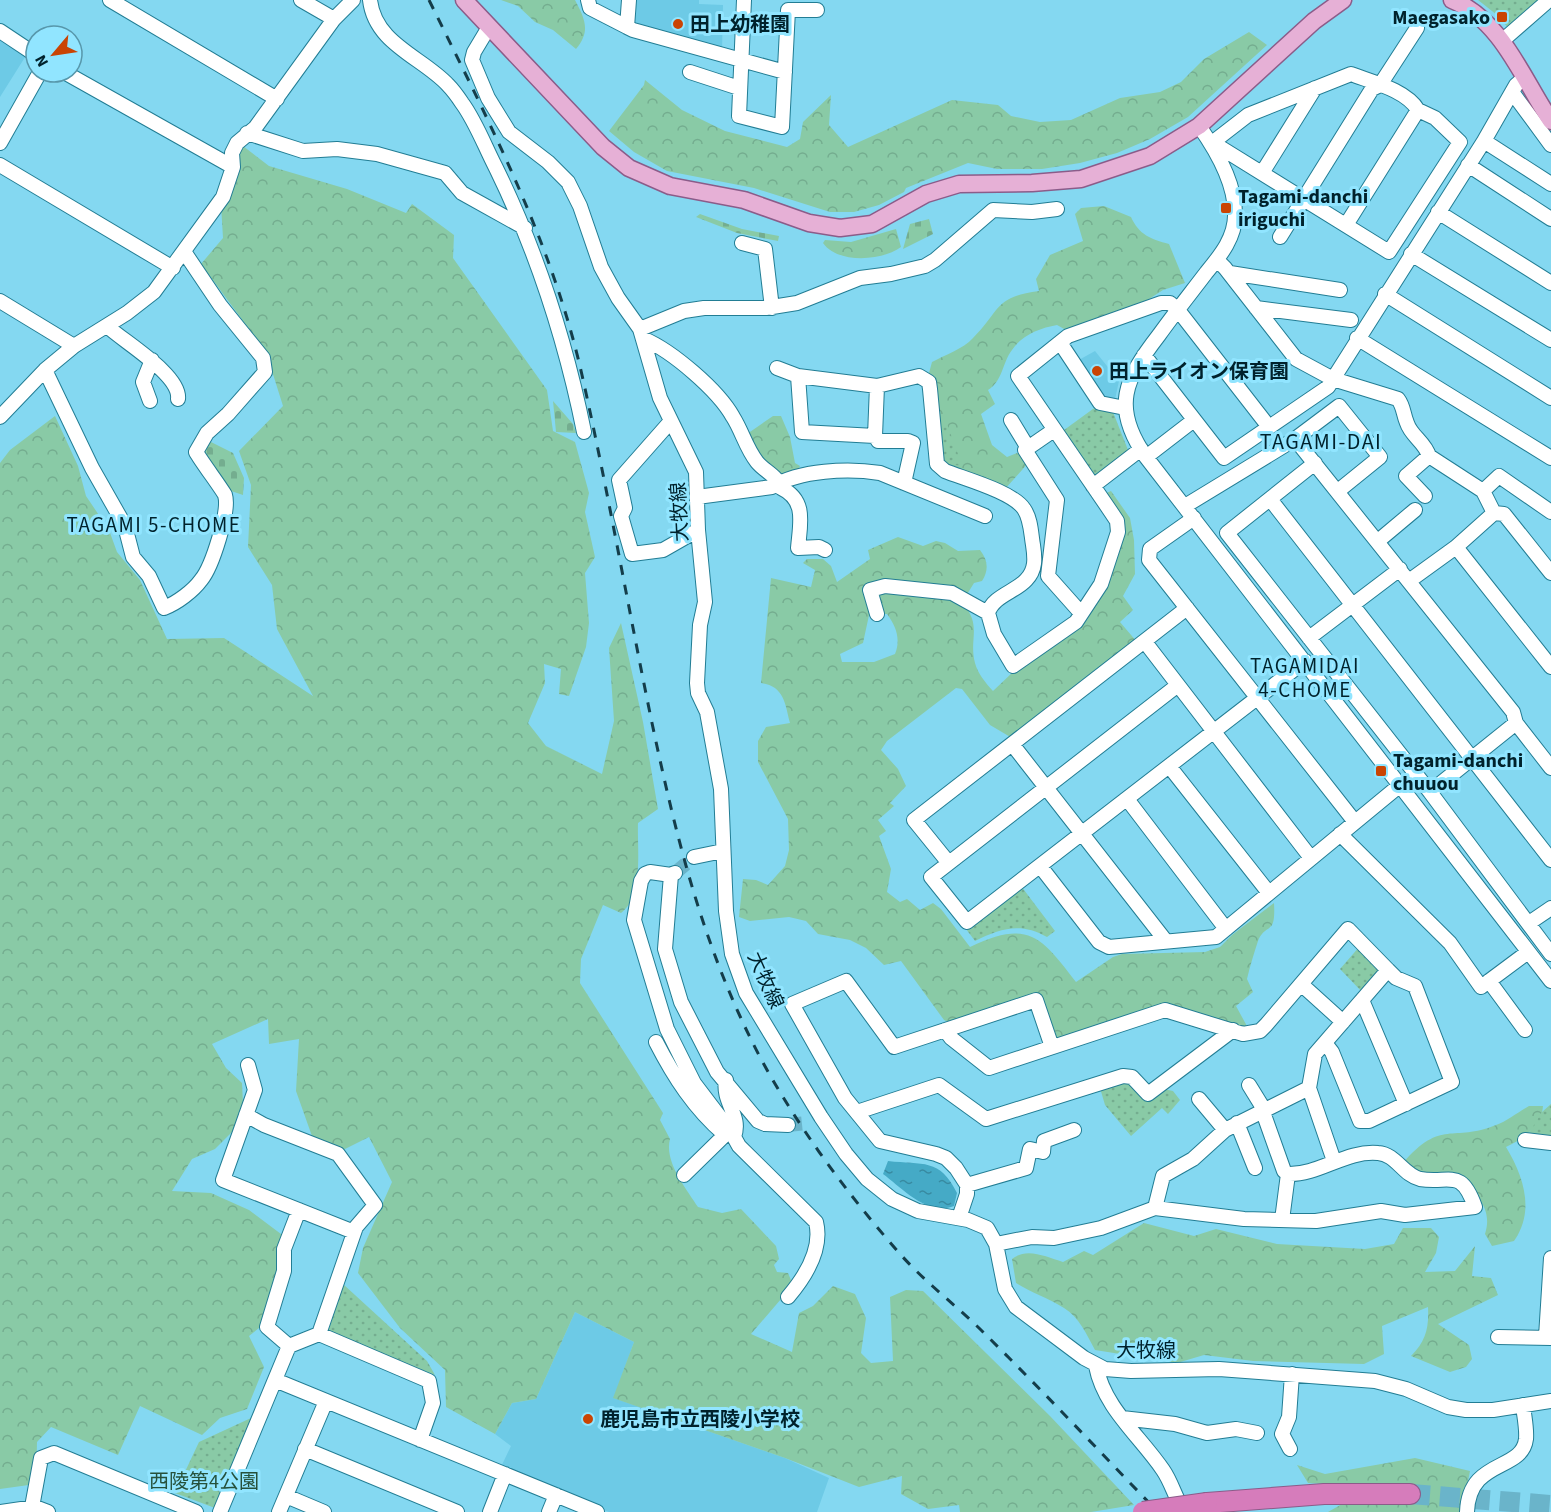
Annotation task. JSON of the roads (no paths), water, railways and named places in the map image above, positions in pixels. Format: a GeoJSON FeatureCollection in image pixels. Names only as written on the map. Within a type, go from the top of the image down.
{"type":"FeatureCollection","features":[{"type":"Feature","properties":{"kind":"highway"},"geometry":{"type":"LineString","coordinates":[[1143,1512],[1208,1503],[1324,1494],[1410,1494]]}},
{"type":"Feature","properties":{"kind":"main road"},"geometry":{"type":"LineString","coordinates":[[464,0],[603,147],[629,168],[670,186],[744,200],[825,227],[840,228],[872,224],[926,195],[959,184],[1054,182],[1106,173],[1150,156],[1199,126],[1314,21],[1343,0]]}},
{"type":"Feature","properties":{"kind":"main road"},"geometry":{"type":"LineString","coordinates":[[1452,0],[1480,18],[1502,41],[1524,78],[1548,110]]}},
{"type":"Feature","properties":{"kind":"street"},"geometry":{"type":"LineString","coordinates":[[110,0],[277,99]]}},
{"type":"Feature","properties":{"kind":"street"},"geometry":{"type":"LineString","coordinates":[[301,0],[334,19]]}},
{"type":"Feature","properties":{"kind":"street"},"geometry":{"type":"LineString","coordinates":[[0,417],[45,370],[75,346],[154,292],[185,253],[223,197],[233,167],[232,153],[237,143],[255,128],[334,19],[353,0]]}},
{"type":"Feature","properties":{"kind":"street"},"geometry":{"type":"LineString","coordinates":[[370,0],[380,26],[392,41],[447,84],[469,112],[525,228],[556,316],[584,432]]}},
{"type":"Feature","properties":{"kind":"street"},"geometry":{"type":"LineString","coordinates":[[588,0],[590,8],[627,27],[785,72]]}},
{"type":"Feature","properties":{"kind":"street"},"geometry":{"type":"LineString","coordinates":[[627,27],[628,0]]}},
{"type":"Feature","properties":{"kind":"street"},"geometry":{"type":"LineString","coordinates":[[744,0],[739,116],[782,127],[788,10],[817,10]]}},
{"type":"Feature","properties":{"kind":"street"},"geometry":{"type":"LineString","coordinates":[[1502,41],[1549,3]]}},
{"type":"Feature","properties":{"kind":"street","name":"大牧線"},"geometry":{"type":"LineString","coordinates":[[489,27],[474,52],[472,60],[488,98],[509,132],[549,162],[568,182],[601,267],[642,334],[660,398],[693,462],[696,472],[698,530],[705,602],[700,625],[697,683],[698,693],[707,712],[717,766],[728,929],[737,972],[758,1013],[820,1117],[856,1166],[892,1199],[918,1211],[959,1218],[987,1228],[996,1244],[1001,1278],[1016,1307],[1096,1366],[1117,1371],[1201,1368],[1375,1381],[1406,1389],[1448,1407],[1466,1410],[1492,1410],[1551,1401]]}},
{"type":"Feature","properties":{"kind":"street"},"geometry":{"type":"LineString","coordinates":[[1280,237],[1372,89],[1380,85],[1417,28]]}},
{"type":"Feature","properties":{"kind":"street"},"geometry":{"type":"LineString","coordinates":[[0,31],[24,47]]}},
{"type":"Feature","properties":{"kind":"street"},"geometry":{"type":"LineString","coordinates":[[690,72],[740,88]]}},
{"type":"Feature","properties":{"kind":"street"},"geometry":{"type":"LineString","coordinates":[[1351,74],[1380,85],[1414,104],[1418,110],[1435,118],[1460,142],[1389,252],[1216,148],[1217,139],[1248,115],[1351,74]]}},
{"type":"Feature","properties":{"kind":"street"},"geometry":{"type":"LineString","coordinates":[[1144,355],[1224,458],[1328,387],[1484,141],[1512,92],[1524,78]]}},
{"type":"Feature","properties":{"kind":"street"},"geometry":{"type":"LineString","coordinates":[[84,83],[233,167]]}},
{"type":"Feature","properties":{"kind":"street"},"geometry":{"type":"LineString","coordinates":[[0,143],[33,84]]}},
{"type":"Feature","properties":{"kind":"street"},"geometry":{"type":"LineString","coordinates":[[1262,174],[1315,88]]}},
{"type":"Feature","properties":{"kind":"street"},"geometry":{"type":"LineString","coordinates":[[1512,92],[1551,145]]}},
{"type":"Feature","properties":{"kind":"street"},"geometry":{"type":"LineString","coordinates":[[1346,225],[1418,110]]}},
{"type":"Feature","properties":{"kind":"street"},"geometry":{"type":"LineString","coordinates":[[1199,126],[1216,148],[1229,182],[1235,213],[1231,237],[1144,355],[1128,383],[1125,408],[1130,429],[1143,453],[1551,981]]}},
{"type":"Feature","properties":{"kind":"street"},"geometry":{"type":"LineString","coordinates":[[247,133],[303,151],[337,149],[377,154],[445,173],[462,193],[525,228]]}},
{"type":"Feature","properties":{"kind":"street"},"geometry":{"type":"LineString","coordinates":[[1484,141],[1551,184]]}},
{"type":"Feature","properties":{"kind":"street"},"geometry":{"type":"LineString","coordinates":[[0,165],[173,268]]}},
{"type":"Feature","properties":{"kind":"street"},"geometry":{"type":"LineString","coordinates":[[1468,165],[1551,219]]}},
{"type":"Feature","properties":{"kind":"street"},"geometry":{"type":"LineString","coordinates":[[825,550],[819,547],[798,548],[799,504],[796,497],[781,488],[779,482],[758,463],[733,416],[715,394],[642,334],[684,311],[704,308],[772,308],[797,303],[860,278],[925,266],[993,210],[1032,212],[1057,209]]}},
{"type":"Feature","properties":{"kind":"street"},"geometry":{"type":"LineString","coordinates":[[1438,212],[1551,283]]}},
{"type":"Feature","properties":{"kind":"street"},"geometry":{"type":"LineString","coordinates":[[742,243],[765,249],[772,308]]}},
{"type":"Feature","properties":{"kind":"street"},"geometry":{"type":"LineString","coordinates":[[45,370],[82,449],[125,526],[133,557],[149,576],[164,608],[174,604],[201,580],[212,557],[225,513],[225,495],[196,452],[207,433],[265,372],[263,358],[220,305],[185,253]]}},
{"type":"Feature","properties":{"kind":"street"},"geometry":{"type":"LineString","coordinates":[[1411,254],[1551,340]]}},
{"type":"Feature","properties":{"kind":"street"},"geometry":{"type":"LineString","coordinates":[[1216,260],[1230,273],[1296,359],[1333,379],[1398,399],[1403,406],[1407,425],[1427,448],[1430,456],[1483,491],[1494,513]]}},
{"type":"Feature","properties":{"kind":"street"},"geometry":{"type":"LineString","coordinates":[[1230,273],[1340,290]]}},
{"type":"Feature","properties":{"kind":"street"},"geometry":{"type":"LineString","coordinates":[[1385,294],[1551,398]]}},
{"type":"Feature","properties":{"kind":"street"},"geometry":{"type":"LineString","coordinates":[[0,302],[75,346]]}},
{"type":"Feature","properties":{"kind":"street"},"geometry":{"type":"LineString","coordinates":[[877,614],[870,590],[885,586],[951,593],[988,613],[994,634],[1013,666],[1076,622],[1080,612],[1101,584],[1118,532],[1117,521],[1018,376],[1061,344],[1068,336],[1161,303],[1170,303],[1178,310],[1269,427]]}},
{"type":"Feature","properties":{"kind":"street"},"geometry":{"type":"LineString","coordinates":[[1256,308],[1351,321]]}},
{"type":"Feature","properties":{"kind":"street"},"geometry":{"type":"LineString","coordinates":[[107,326],[129,346],[152,360],[176,385],[178,399]]}},
{"type":"Feature","properties":{"kind":"street"},"geometry":{"type":"LineString","coordinates":[[1358,338],[1551,458]]}},
{"type":"Feature","properties":{"kind":"street"},"geometry":{"type":"LineString","coordinates":[[1061,344],[1100,403],[1125,408]]}},
{"type":"Feature","properties":{"kind":"street"},"geometry":{"type":"LineString","coordinates":[[150,401],[143,382],[152,360]]}},
{"type":"Feature","properties":{"kind":"street"},"geometry":{"type":"LineString","coordinates":[[777,368],[798,376],[877,386],[920,376],[924,378],[930,389],[937,464],[945,471],[1013,498],[1026,511],[1035,559],[1032,574],[1025,582],[995,601],[988,613]]}},
{"type":"Feature","properties":{"kind":"street"},"geometry":{"type":"LineString","coordinates":[[798,376],[802,432],[875,436]]}},
{"type":"Feature","properties":{"kind":"street"},"geometry":{"type":"LineString","coordinates":[[877,386],[875,436],[878,441],[913,443],[904,483]]}},
{"type":"Feature","properties":{"kind":"street"},"geometry":{"type":"LineString","coordinates":[[1185,506],[1295,439],[1339,406],[1380,457],[1338,490]]}},
{"type":"Feature","properties":{"kind":"street"},"geometry":{"type":"LineString","coordinates":[[1011,420],[1028,448]]}},
{"type":"Feature","properties":{"kind":"street"},"geometry":{"type":"LineString","coordinates":[[1093,486],[1194,420]]}},
{"type":"Feature","properties":{"kind":"street"},"geometry":{"type":"LineString","coordinates":[[671,421],[619,480],[625,508],[621,516],[632,554],[663,550],[698,530]]}},
{"type":"Feature","properties":{"kind":"street"},"geometry":{"type":"LineString","coordinates":[[1054,430],[1025,450],[1057,500],[1048,576],[1080,612]]}},
{"type":"Feature","properties":{"kind":"street"},"geometry":{"type":"LineString","coordinates":[[1295,439],[1513,712],[1516,723],[1551,768]]}},
{"type":"Feature","properties":{"kind":"street"},"geometry":{"type":"LineString","coordinates":[[1425,496],[1406,476],[1430,456]]}},
{"type":"Feature","properties":{"kind":"street"},"geometry":{"type":"LineString","coordinates":[[1315,463],[1227,533],[1430,792],[1551,954]]}},
{"type":"Feature","properties":{"kind":"street"},"geometry":{"type":"LineString","coordinates":[[697,497],[772,487],[779,482],[833,470],[864,470],[904,483],[985,516]]}},
{"type":"Feature","properties":{"kind":"street"},"geometry":{"type":"LineString","coordinates":[[1483,491],[1499,476],[1551,512]]}},
{"type":"Feature","properties":{"kind":"street"},"geometry":{"type":"LineString","coordinates":[[1270,499],[1551,860]]}},
{"type":"Feature","properties":{"kind":"street"},"geometry":{"type":"LineString","coordinates":[[1378,541],[1415,510]]}},
{"type":"Feature","properties":{"kind":"street"},"geometry":{"type":"LineString","coordinates":[[1409,581],[1456,547],[1494,513],[1504,514],[1551,573]]}},
{"type":"Feature","properties":{"kind":"street"},"geometry":{"type":"LineString","coordinates":[[1194,518],[1150,549],[1149,560],[1355,822]]}},
{"type":"Feature","properties":{"kind":"street"},"geometry":{"type":"LineString","coordinates":[[1456,547],[1551,666]]}},
{"type":"Feature","properties":{"kind":"street"},"geometry":{"type":"LineString","coordinates":[[1309,638],[1400,569]]}},
{"type":"Feature","properties":{"kind":"street"},"geometry":{"type":"LineString","coordinates":[[948,862],[914,820],[1187,608]]}},
{"type":"Feature","properties":{"kind":"street"},"geometry":{"type":"LineString","coordinates":[[1145,642],[1311,858]]}},
{"type":"Feature","properties":{"kind":"street"},"geometry":{"type":"LineString","coordinates":[[1178,685],[931,876],[967,922],[1305,661]]}},
{"type":"Feature","properties":{"kind":"street"},"geometry":{"type":"LineString","coordinates":[[1430,792],[1516,723]]}},
{"type":"Feature","properties":{"kind":"street"},"geometry":{"type":"LineString","coordinates":[[1012,744],[1165,940]]}},
{"type":"Feature","properties":{"kind":"street"},"geometry":{"type":"LineString","coordinates":[[1169,766],[1269,893]]}},
{"type":"Feature","properties":{"kind":"street"},"geometry":{"type":"LineString","coordinates":[[1040,866],[1099,942],[1109,947],[1165,940],[1210,939],[1399,786]]}},
{"type":"Feature","properties":{"kind":"street"},"geometry":{"type":"LineString","coordinates":[[1126,799],[1226,928]]}},
{"type":"Feature","properties":{"kind":"street"},"geometry":{"type":"LineString","coordinates":[[1340,834],[1450,944],[1481,987],[1528,952]]}},
{"type":"Feature","properties":{"kind":"street"},"geometry":{"type":"LineString","coordinates":[[694,857],[723,851]]}},
{"type":"Feature","properties":{"kind":"street"},"geometry":{"type":"LineString","coordinates":[[788,1125],[765,1124],[758,1121],[717,1072],[681,1002],[665,949],[673,874],[657,872],[645,874],[641,881],[634,920],[667,1029],[694,1083],[739,1146],[816,1222],[818,1230],[811,1264],[788,1297]]}},
{"type":"Feature","properties":{"kind":"street"},"geometry":{"type":"LineString","coordinates":[[1529,923],[1551,908]]}},
{"type":"Feature","properties":{"kind":"street"},"geometry":{"type":"LineString","coordinates":[[945,1030],[951,1038],[989,1068],[1165,1010],[1243,1034],[1260,1030],[1348,929],[1396,978],[1415,986],[1452,1082],[1369,1121],[1360,1121],[1332,1052],[1325,1043]]}},
{"type":"Feature","properties":{"kind":"street"},"geometry":{"type":"LineString","coordinates":[[1334,1161],[1309,1088],[1315,1054],[1388,970]]}},
{"type":"Feature","properties":{"kind":"street"},"geometry":{"type":"LineString","coordinates":[[959,1218],[965,1206],[967,1185],[946,1158],[880,1141],[845,1098],[792,1004],[846,981],[894,1047],[1036,1000],[1052,1047]]}},
{"type":"Feature","properties":{"kind":"street"},"geometry":{"type":"LineString","coordinates":[[1489,981],[1526,1030]]}},
{"type":"Feature","properties":{"kind":"street"},"geometry":{"type":"LineString","coordinates":[[1301,984],[1343,1022]]}},
{"type":"Feature","properties":{"kind":"street"},"geometry":{"type":"LineString","coordinates":[[1362,1000],[1406,1104]]}},
{"type":"Feature","properties":{"kind":"street"},"geometry":{"type":"LineString","coordinates":[[857,1112],[939,1085],[986,1119],[1123,1076],[1132,1077],[1148,1094],[1233,1030]]}},
{"type":"Feature","properties":{"kind":"street"},"geometry":{"type":"LineString","coordinates":[[656,1042],[670,1071],[701,1115],[729,1133]]}},
{"type":"Feature","properties":{"kind":"street"},"geometry":{"type":"LineString","coordinates":[[248,1065],[255,1090],[223,1180],[354,1232]]}},
{"type":"Feature","properties":{"kind":"street"},"geometry":{"type":"LineString","coordinates":[[684,1175],[737,1128],[723,1093],[726,1080]]}},
{"type":"Feature","properties":{"kind":"street"},"geometry":{"type":"LineString","coordinates":[[1249,1085],[1264,1112],[1284,1171],[1288,1174]]}},
{"type":"Feature","properties":{"kind":"street"},"geometry":{"type":"LineString","coordinates":[[1155,1208],[1162,1176],[1193,1159],[1231,1127],[1309,1088]]}},
{"type":"Feature","properties":{"kind":"street"},"geometry":{"type":"LineString","coordinates":[[1199,1099],[1231,1127],[1254,1168]]}},
{"type":"Feature","properties":{"kind":"street"},"geometry":{"type":"LineString","coordinates":[[246,1115],[264,1125],[338,1154],[375,1205],[354,1232],[319,1334]]}},
{"type":"Feature","properties":{"kind":"street"},"geometry":{"type":"LineString","coordinates":[[807,1123],[820,1117]]}},
{"type":"Feature","properties":{"kind":"street"},"geometry":{"type":"LineString","coordinates":[[967,1185],[1026,1168],[1030,1149],[1043,1152],[1044,1141],[1074,1130]]}},
{"type":"Feature","properties":{"kind":"street"},"geometry":{"type":"LineString","coordinates":[[1525,1140],[1551,1143]]}},
{"type":"Feature","properties":{"kind":"street"},"geometry":{"type":"LineString","coordinates":[[996,1244],[1032,1237],[1054,1238],[1101,1228],[1155,1208],[1209,1215],[1316,1221],[1381,1211],[1405,1215],[1475,1207],[1460,1181],[1452,1178],[1426,1180],[1412,1177],[1401,1166],[1381,1153],[1334,1161],[1316,1169],[1288,1174]]}},
{"type":"Feature","properties":{"kind":"street"},"geometry":{"type":"LineString","coordinates":[[1282,1220],[1288,1174]]}},
{"type":"Feature","properties":{"kind":"street"},"geometry":{"type":"LineString","coordinates":[[289,1346],[267,1327],[285,1271],[284,1249],[299,1210]]}},
{"type":"Feature","properties":{"kind":"street"},"geometry":{"type":"LineString","coordinates":[[1498,1337],[1548,1338],[1551,1258]]}},
{"type":"Feature","properties":{"kind":"street"},"geometry":{"type":"LineString","coordinates":[[220,1512],[289,1346],[319,1334],[429,1381],[433,1403],[420,1440]]}},
{"type":"Feature","properties":{"kind":"street"},"geometry":{"type":"LineString","coordinates":[[1096,1366],[1102,1388],[1133,1436],[1162,1469],[1176,1500],[1185,1512]]}},
{"type":"Feature","properties":{"kind":"street"},"geometry":{"type":"LineString","coordinates":[[1290,1449],[1282,1434],[1289,1417],[1292,1374]]}},
{"type":"Feature","properties":{"kind":"street"},"geometry":{"type":"LineString","coordinates":[[275,1380],[597,1512]]}},
{"type":"Feature","properties":{"kind":"street"},"geometry":{"type":"LineString","coordinates":[[279,1512],[326,1401]]}},
{"type":"Feature","properties":{"kind":"street"},"geometry":{"type":"LineString","coordinates":[[1467,1512],[1471,1489],[1478,1478],[1510,1460],[1523,1449],[1526,1439],[1523,1405]]}},
{"type":"Feature","properties":{"kind":"street"},"geometry":{"type":"LineString","coordinates":[[1122,1418],[1175,1424],[1207,1432],[1236,1429],[1257,1433]]}},
{"type":"Feature","properties":{"kind":"street"},"geometry":{"type":"LineString","coordinates":[[305,1449],[457,1512]]}},
{"type":"Feature","properties":{"kind":"street"},"geometry":{"type":"LineString","coordinates":[[32,1507],[41,1458],[54,1453],[196,1512]]}},
{"type":"Feature","properties":{"kind":"street"},"geometry":{"type":"LineString","coordinates":[[490,1512],[505,1474]]}},
{"type":"Feature","properties":{"kind":"street"},"geometry":{"type":"LineString","coordinates":[[549,1512],[556,1495]]}},
{"type":"Feature","properties":{"kind":"street"},"geometry":{"type":"LineString","coordinates":[[286,1496],[324,1512]]}},
{"type":"Feature","properties":{"kind":"street"},"geometry":{"type":"LineString","coordinates":[[0,1512],[32,1507],[48,1512]]}},
{"type":"Feature","properties":{"kind":"water"},"geometry":{"type":"Polygon","coordinates":[[[888,1161],[929,1165],[937,1169],[951,1182],[957,1193],[954,1206],[935,1208],[907,1193],[883,1174],[888,1161]]]}},
{"type":"Feature","properties":{"kind":"tunnel"},"geometry":{"type":"LineString","coordinates":[[675,873],[694,857]]}},
{"type":"Feature","properties":{"kind":"tunnel"},"geometry":{"type":"LineString","coordinates":[[788,1125],[807,1123]]}},
{"type":"Feature","properties":{"kind":"tunnel"},"geometry":{"type":"LineString","coordinates":[[1410,1494],[1551,1505]]}},
{"type":"Feature","properties":{"kind":"railway"},"geometry":{"type":"LineString","coordinates":[[429,0],[517,183],[554,277],[582,375],[652,723],[682,853],[723,978],[741,1018],[761,1059],[792,1111],[844,1186],[882,1233],[931,1285],[973,1322],[1028,1377],[1158,1512]]}},
{"type":"Feature","properties":{"kind":"place","name":"Maegasako"},"geometry":{"type":"Point","coordinates":[1502,17]}},
{"type":"Feature","properties":{"kind":"place","name":"田上幼稚園"},"geometry":{"type":"Point","coordinates":[678,24]}},
{"type":"Feature","properties":{"kind":"place","name":"Tagami-danchi iriguchi"},"geometry":{"type":"Point","coordinates":[1226,208]}},
{"type":"Feature","properties":{"kind":"place","name":"田上ライオン保育園"},"geometry":{"type":"Point","coordinates":[1097,371]}},
{"type":"Feature","properties":{"kind":"place","name":"Tagami-danchi chuuou"},"geometry":{"type":"Point","coordinates":[1381,771]}},
{"type":"Feature","properties":{"kind":"place","name":"鹿児島市立西陵小学校"},"geometry":{"type":"Point","coordinates":[588,1419]}},
{"type":"Feature","properties":{"kind":"district","name":"TAGAMI-DAI"},"geometry":{"type":"Point","coordinates":[1321,441]}},
{"type":"Feature","properties":{"kind":"district","name":"TAGAMI 5-CHOME"},"geometry":{"type":"Point","coordinates":[154,525]}},
{"type":"Feature","properties":{"kind":"district","name":"TAGAMIDAI 4-CHOME"},"geometry":{"type":"Point","coordinates":[1305,678]}},
{"type":"Feature","properties":{"kind":"park label","name":"西陵第4公園"},"geometry":{"type":"Point","coordinates":[204,1481]}}]}
